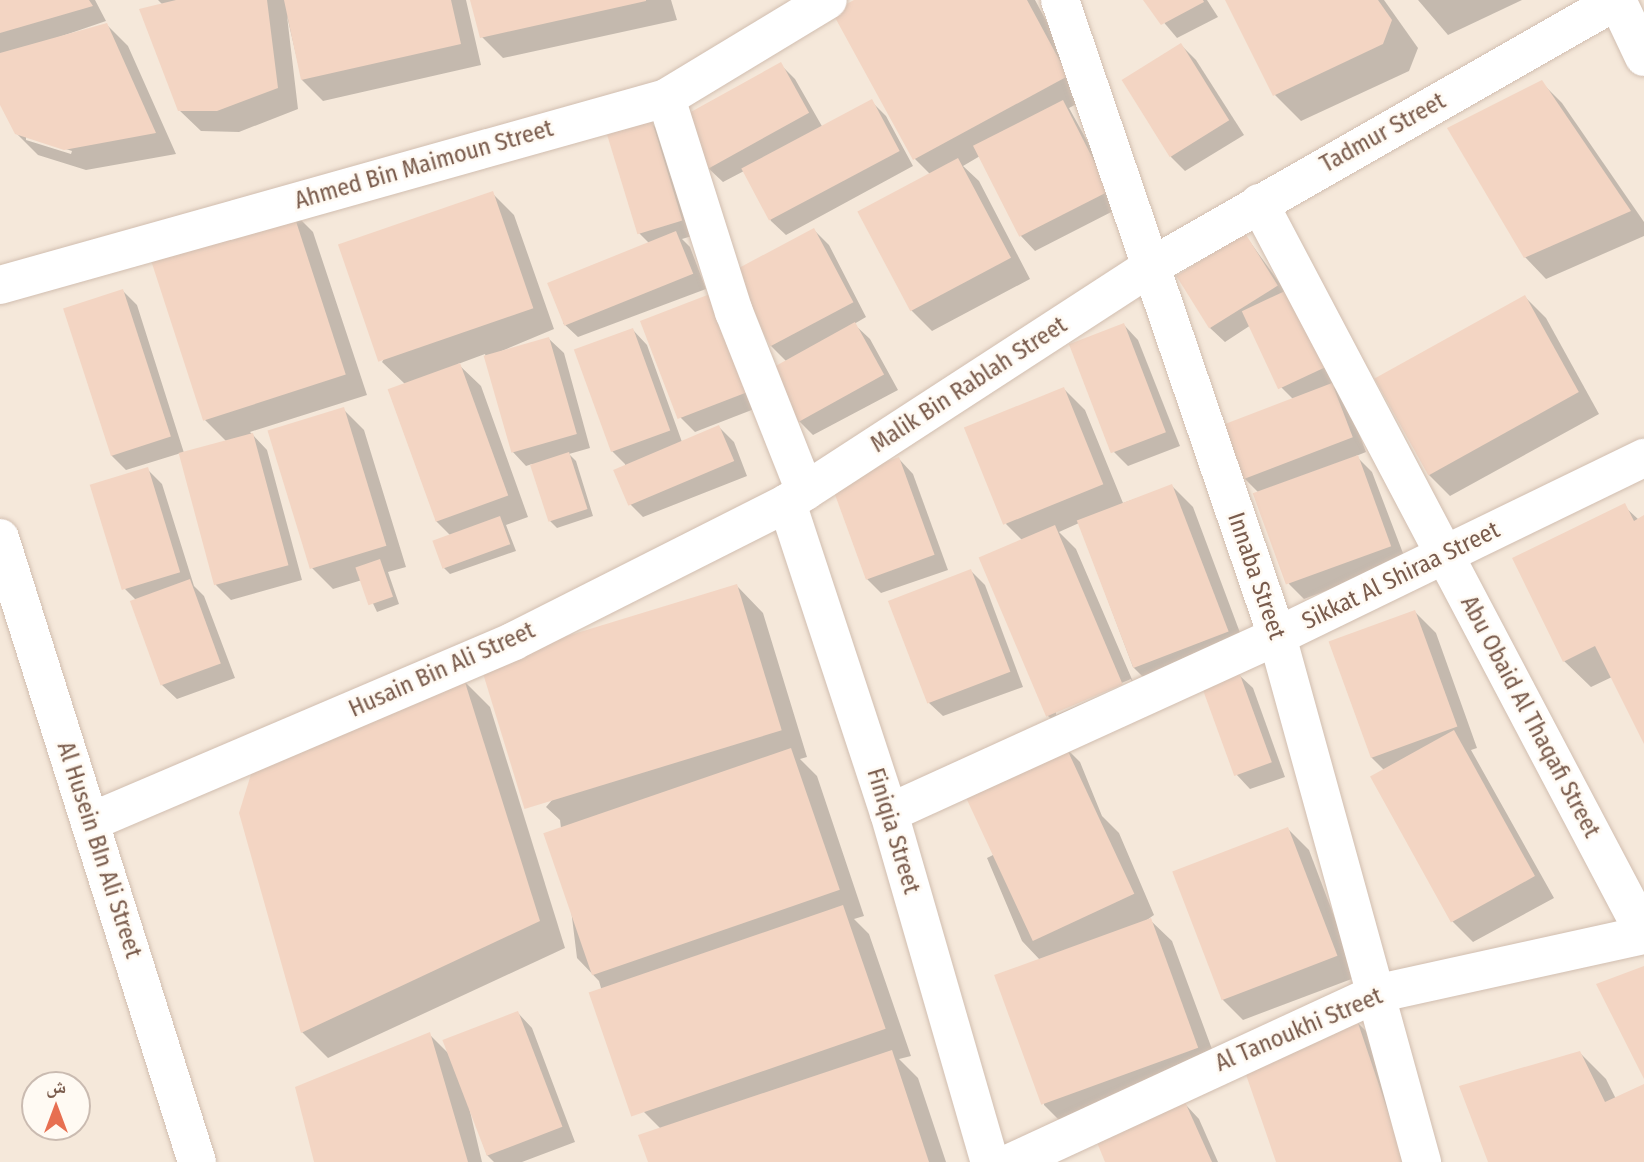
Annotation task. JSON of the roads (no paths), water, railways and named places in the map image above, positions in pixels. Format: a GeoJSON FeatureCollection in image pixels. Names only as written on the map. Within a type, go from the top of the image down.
{"type":"FeatureCollection","features":[{"type":"Feature","properties":{"kind":"street","name":"Ahmed Bin Maimoun Street"},"geometry":{"type":"LineString","coordinates":[[0,285],[666,97],[828,0]]}},
{"type":"Feature","properties":{"kind":"street","name":"Innaba Street"},"geometry":{"type":"LineString","coordinates":[[1060,0],[1277,636],[1422,1162]]}},
{"type":"Feature","properties":{"kind":"street","name":"Tadmur Street"},"geometry":{"type":"LineString","coordinates":[[1150,267],[1618,0],[1644,57]]}},
{"type":"Feature","properties":{"kind":"street","name":"Finiqia Street"},"geometry":{"type":"LineString","coordinates":[[666,97],[796,497],[990,1162]]}},
{"type":"Feature","properties":{"kind":"street","name":"Abu Obaid Al Thaqafi Street"},"geometry":{"type":"LineString","coordinates":[[1259,203],[1644,934]]}},
{"type":"Feature","properties":{"kind":"street","name":"Malik Bin Rablah Street"},"geometry":{"type":"LineString","coordinates":[[796,497],[1150,267]]}},
{"type":"Feature","properties":{"kind":"street","name":"Sikkat Al Shiraa Street"},"geometry":{"type":"LineString","coordinates":[[889,813],[1277,636],[1644,458]]}},
{"type":"Feature","properties":{"kind":"street","name":"Husain Bin Ali Street"},"geometry":{"type":"LineString","coordinates":[[90,822],[514,640],[796,497]]}},
{"type":"Feature","properties":{"kind":"street","name":"Al Husein BIn Ali Street"},"geometry":{"type":"LineString","coordinates":[[0,538],[197,1162]]}},
{"type":"Feature","properties":{"kind":"street","name":"Al Tanoukhi Street"},"geometry":{"type":"LineString","coordinates":[[1012,1162],[1375,994],[1644,934]]}}]}
